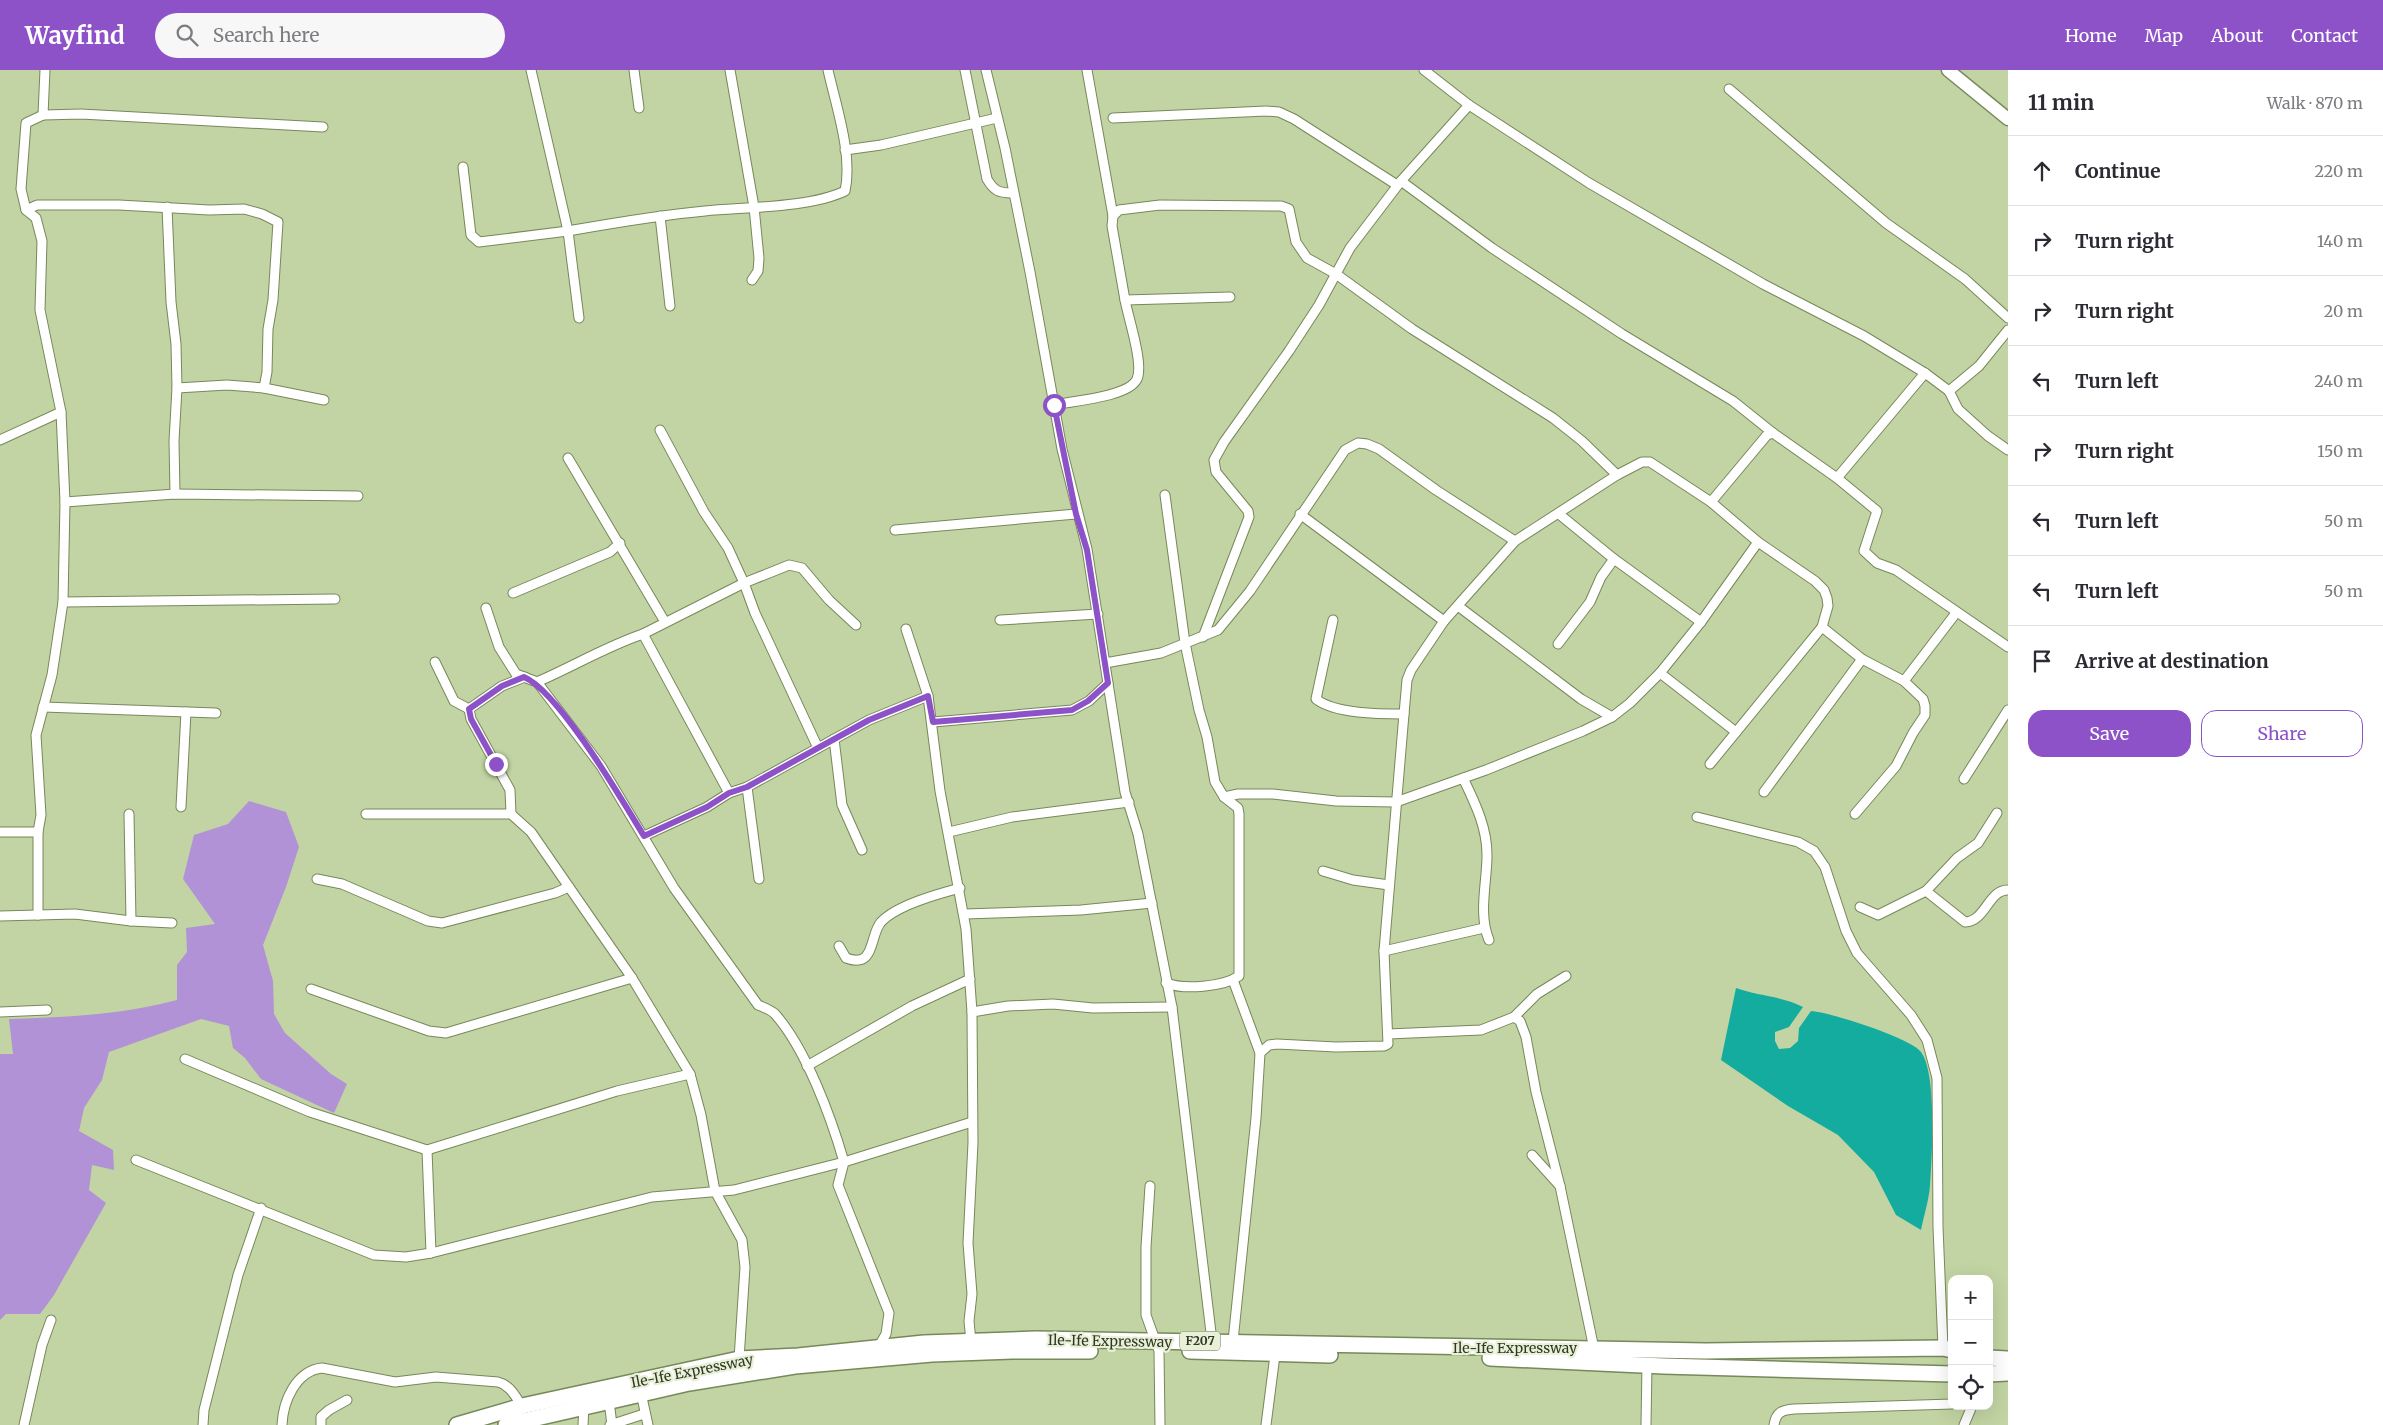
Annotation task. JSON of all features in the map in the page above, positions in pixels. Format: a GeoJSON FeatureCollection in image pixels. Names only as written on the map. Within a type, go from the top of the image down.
{"type":"FeatureCollection","features":[{"type":"Feature","properties":{"kind":"main road"},"geometry":{"type":"LineString","coordinates":[[1948,70],[2008,119]]}},
{"type":"Feature","properties":{"kind":"main road","name":"Ile-Ife Expressway"},"geometry":{"type":"LineString","coordinates":[[506,1425],[722,1376],[971,1342],[1036,1339],[1276,1355],[1389,1355],[1663,1366],[1706,1358],[1947,1349]]}},
{"type":"Feature","properties":{"kind":"main road","name":"Ile-Ife Expressway"},"geometry":{"type":"LineString","coordinates":[[457,1425],[522,1406],[740,1359],[798,1356],[878,1348],[909,1351],[1012,1351],[1158,1347],[1212,1341],[1233,1341],[1389,1347],[1664,1350],[1706,1358],[1948,1374]]}},
{"type":"Feature","properties":{"kind":"main road"},"geometry":{"type":"LineString","coordinates":[[1663,1366],[1664,1350]]}},
{"type":"Feature","properties":{"kind":"main road"},"geometry":{"type":"LineString","coordinates":[[1993,1358],[2008,1359]]}},
{"type":"Feature","properties":{"kind":"main road"},"geometry":{"type":"LineString","coordinates":[[1993,1374],[2008,1374],[2008,1366]]}},
{"type":"Feature","properties":{"kind":"street"},"geometry":{"type":"LineString","coordinates":[[43,115],[45,70]]}},
{"type":"Feature","properties":{"kind":"street"},"geometry":{"type":"LineString","coordinates":[[531,70],[568,231],[579,318]]}},
{"type":"Feature","properties":{"kind":"street"},"geometry":{"type":"LineString","coordinates":[[634,70],[639,108]]}},
{"type":"Feature","properties":{"kind":"street"},"geometry":{"type":"LineString","coordinates":[[730,70],[754,207],[759,258],[758,271],[752,280]]}},
{"type":"Feature","properties":{"kind":"street"},"geometry":{"type":"LineString","coordinates":[[463,167],[471,235],[479,242],[568,231],[660,216],[799,202],[836,196],[845,191],[848,177],[845,150],[828,70]]}},
{"type":"Feature","properties":{"kind":"street"},"geometry":{"type":"LineString","coordinates":[[964,70],[987,179],[992,189],[1001,193],[1012,193]]}},
{"type":"Feature","properties":{"kind":"street"},"geometry":{"type":"LineString","coordinates":[[986,70],[1030,272],[1076,514],[1087,550],[1125,792],[1138,834],[1172,1007],[1212,1341]]}},
{"type":"Feature","properties":{"kind":"street"},"geometry":{"type":"LineString","coordinates":[[1054,405],[1116,393],[1133,385],[1137,379],[1138,363],[1112,226],[1113,216],[1087,70]]}},
{"type":"Feature","properties":{"kind":"street"},"geometry":{"type":"LineString","coordinates":[[1424,70],[1469,105],[1589,183],[1763,284],[1864,336],[1925,373],[1949,391],[1958,409],[2008,450]]}},
{"type":"Feature","properties":{"kind":"street"},"geometry":{"type":"LineString","coordinates":[[1728,89],[1886,223],[1965,279],[2008,318]]}},
{"type":"Feature","properties":{"kind":"street"},"geometry":{"type":"LineString","coordinates":[[1203,637],[1250,517],[1248,511],[1216,472],[1214,460],[1224,442],[1289,351],[1350,248],[1399,183],[1469,105]]}},
{"type":"Feature","properties":{"kind":"street"},"geometry":{"type":"LineString","coordinates":[[1113,118],[1190,113],[1279,112],[1294,119],[1399,183],[1492,248],[1622,334],[1733,401],[1773,433],[1837,478],[1876,511],[1864,551],[1877,563],[1896,570],[2008,647]]}},
{"type":"Feature","properties":{"kind":"street"},"geometry":{"type":"LineString","coordinates":[[38,915],[38,832],[41,815],[36,735],[52,675],[63,602],[65,502],[61,412],[40,310],[42,241],[36,218],[26,210],[21,189],[26,123],[43,115],[80,114],[323,128]]}},
{"type":"Feature","properties":{"kind":"street"},"geometry":{"type":"LineString","coordinates":[[845,150],[881,146],[997,118]]}},
{"type":"Feature","properties":{"kind":"street"},"geometry":{"type":"LineString","coordinates":[[26,210],[36,205],[167,207],[209,210],[244,209],[262,214],[278,222],[273,300],[268,329],[267,372],[264,388]]}},
{"type":"Feature","properties":{"kind":"street"},"geometry":{"type":"LineString","coordinates":[[1113,216],[1119,210],[1160,205],[1281,206],[1289,209],[1300,251],[1307,258],[1336,274],[1412,330],[1553,418],[1588,446],[1617,475]]}},
{"type":"Feature","properties":{"kind":"street"},"geometry":{"type":"LineString","coordinates":[[167,207],[177,388],[174,441],[176,494]]}},
{"type":"Feature","properties":{"kind":"street"},"geometry":{"type":"LineString","coordinates":[[660,216],[670,306]]}},
{"type":"Feature","properties":{"kind":"street"},"geometry":{"type":"LineString","coordinates":[[1125,300],[1230,296]]}},
{"type":"Feature","properties":{"kind":"street"},"geometry":{"type":"LineString","coordinates":[[1949,391],[1979,366],[2008,330]]}},
{"type":"Feature","properties":{"kind":"street"},"geometry":{"type":"LineString","coordinates":[[1837,478],[1925,373]]}},
{"type":"Feature","properties":{"kind":"street"},"geometry":{"type":"LineString","coordinates":[[177,388],[227,386],[264,388],[324,400]]}},
{"type":"Feature","properties":{"kind":"street"},"geometry":{"type":"LineString","coordinates":[[0,440],[61,412]]}},
{"type":"Feature","properties":{"kind":"street"},"geometry":{"type":"LineString","coordinates":[[660,430],[704,512],[728,548],[755,613],[818,748]]}},
{"type":"Feature","properties":{"kind":"street"},"geometry":{"type":"LineString","coordinates":[[1710,502],[1767,435],[1773,433]]}},
{"type":"Feature","properties":{"kind":"street"},"geometry":{"type":"LineString","coordinates":[[1106,663],[1161,653],[1218,630],[1229,619],[1345,450],[1358,443],[1367,444],[1379,449],[1436,490],[1515,540]]}},
{"type":"Feature","properties":{"kind":"street"},"geometry":{"type":"LineString","coordinates":[[568,458],[666,622]]}},
{"type":"Feature","properties":{"kind":"street"},"geometry":{"type":"LineString","coordinates":[[1260,1053],[1269,1045],[1277,1044],[1336,1047],[1384,1046],[1388,1044],[1384,951],[1407,680],[1411,670],[1444,621],[1515,540],[1559,514],[1617,475],[1642,462],[1650,462],[1710,502],[1758,542],[1815,581],[1824,590],[1828,606],[1822,627],[1710,764]]}},
{"type":"Feature","properties":{"kind":"street"},"geometry":{"type":"LineString","coordinates":[[65,502],[176,494],[358,496]]}},
{"type":"Feature","properties":{"kind":"street"},"geometry":{"type":"LineString","coordinates":[[1165,496],[1185,643],[1207,737],[1214,782],[1224,797],[1238,808],[1239,814],[1240,969],[1239,976],[1233,980],[1188,987],[1166,983]]}},
{"type":"Feature","properties":{"kind":"street"},"geometry":{"type":"LineString","coordinates":[[895,530],[1076,514]]}},
{"type":"Feature","properties":{"kind":"street"},"geometry":{"type":"LineString","coordinates":[[1300,514],[1444,621]]}},
{"type":"Feature","properties":{"kind":"street"},"geometry":{"type":"LineString","coordinates":[[1559,514],[1614,559],[1701,622]]}},
{"type":"Feature","properties":{"kind":"street"},"geometry":{"type":"LineString","coordinates":[[1224,797],[1238,794],[1273,794],[1336,801],[1396,802],[1583,731],[1612,717],[1630,703],[1660,673],[1701,622],[1758,542]]}},
{"type":"Feature","properties":{"kind":"street"},"geometry":{"type":"LineString","coordinates":[[513,592],[610,552],[620,543]]}},
{"type":"Feature","properties":{"kind":"street"},"geometry":{"type":"LineString","coordinates":[[1558,644],[1590,602],[1601,577],[1614,559]]}},
{"type":"Feature","properties":{"kind":"street"},"geometry":{"type":"LineString","coordinates":[[537,682],[581,664],[627,640],[644,634],[744,583],[789,566],[802,568],[829,600],[856,626]]}},
{"type":"Feature","properties":{"kind":"street"},"geometry":{"type":"LineString","coordinates":[[63,602],[335,599]]}},
{"type":"Feature","properties":{"kind":"street"},"geometry":{"type":"LineString","coordinates":[[1458,606],[1581,699],[1612,717]]}},
{"type":"Feature","properties":{"kind":"street"},"geometry":{"type":"LineString","coordinates":[[486,608],[499,647],[516,674],[537,682],[601,766],[674,888],[758,1005],[774,1013],[791,1037],[807,1066],[834,1129],[844,1162],[838,1185],[889,1313],[886,1334],[878,1348]]}},
{"type":"Feature","properties":{"kind":"street"},"geometry":{"type":"LineString","coordinates":[[1904,681],[1956,613]]}},
{"type":"Feature","properties":{"kind":"street"},"geometry":{"type":"LineString","coordinates":[[1000,620],[1098,614]]}},
{"type":"Feature","properties":{"kind":"street"},"geometry":{"type":"LineString","coordinates":[[1333,620],[1316,699],[1322,703],[1353,711],[1404,714]]}},
{"type":"Feature","properties":{"kind":"street"},"geometry":{"type":"LineString","coordinates":[[1822,627],[1862,659],[1904,681],[1923,699],[1925,715],[1913,733],[1896,766],[1855,814]]}},
{"type":"Feature","properties":{"kind":"street"},"geometry":{"type":"LineString","coordinates":[[906,629],[928,696],[933,722],[940,791],[965,914],[972,1012],[972,1122],[968,1243],[972,1294],[969,1321],[971,1342]]}},
{"type":"Feature","properties":{"kind":"street"},"geometry":{"type":"LineString","coordinates":[[644,634],[729,793]]}},
{"type":"Feature","properties":{"kind":"street"},"geometry":{"type":"LineString","coordinates":[[1764,792],[1862,659]]}},
{"type":"Feature","properties":{"kind":"street"},"geometry":{"type":"LineString","coordinates":[[435,662],[454,701],[469,709]]}},
{"type":"Feature","properties":{"kind":"street"},"geometry":{"type":"LineString","coordinates":[[1660,673],[1736,732]]}},
{"type":"Feature","properties":{"kind":"street"},"geometry":{"type":"LineString","coordinates":[[469,709],[502,686],[524,677]]}},
{"type":"Feature","properties":{"kind":"street"},"geometry":{"type":"LineString","coordinates":[[933,722],[1072,710],[1088,701],[1108,683]]}},
{"type":"Feature","properties":{"kind":"street"},"geometry":{"type":"LineString","coordinates":[[644,836],[707,807],[729,793],[747,787],[869,720],[928,696]]}},
{"type":"Feature","properties":{"kind":"street"},"geometry":{"type":"LineString","coordinates":[[43,707],[216,713]]}},
{"type":"Feature","properties":{"kind":"street"},"geometry":{"type":"LineString","coordinates":[[469,709],[471,719],[510,790],[511,814]]}},
{"type":"Feature","properties":{"kind":"street"},"geometry":{"type":"LineString","coordinates":[[1964,779],[2008,710]]}},
{"type":"Feature","properties":{"kind":"street"},"geometry":{"type":"LineString","coordinates":[[181,807],[186,712]]}},
{"type":"Feature","properties":{"kind":"street"},"geometry":{"type":"LineString","coordinates":[[834,739],[842,805],[862,850]]}},
{"type":"Feature","properties":{"kind":"street"},"geometry":{"type":"LineString","coordinates":[[1462,778],[1485,829],[1487,854],[1484,928],[1489,940]]}},
{"type":"Feature","properties":{"kind":"street"},"geometry":{"type":"LineString","coordinates":[[747,787],[759,880]]}},
{"type":"Feature","properties":{"kind":"street"},"geometry":{"type":"LineString","coordinates":[[949,832],[1012,817],[1129,802]]}},
{"type":"Feature","properties":{"kind":"street"},"geometry":{"type":"LineString","coordinates":[[1860,907],[1878,915],[1926,891],[1957,858],[1978,843],[1997,813]]}},
{"type":"Feature","properties":{"kind":"street"},"geometry":{"type":"LineString","coordinates":[[129,814],[131,921]]}},
{"type":"Feature","properties":{"kind":"street"},"geometry":{"type":"LineString","coordinates":[[366,814],[511,814],[531,832],[570,886],[632,978],[690,1074],[701,1115],[715,1191],[742,1240],[745,1267],[740,1359]]}},
{"type":"Feature","properties":{"kind":"street"},"geometry":{"type":"LineString","coordinates":[[1697,817],[1798,842],[1814,851],[1824,867],[1846,931],[1857,953],[1911,1015],[1927,1040],[1937,1078],[1938,1227],[1947,1349]]}},
{"type":"Feature","properties":{"kind":"street"},"geometry":{"type":"LineString","coordinates":[[0,832],[38,832]]}},
{"type":"Feature","properties":{"kind":"street"},"geometry":{"type":"LineString","coordinates":[[1323,871],[1354,880],[1389,885]]}},
{"type":"Feature","properties":{"kind":"street"},"geometry":{"type":"LineString","coordinates":[[317,879],[342,884],[428,921],[442,923],[555,893],[570,886]]}},
{"type":"Feature","properties":{"kind":"street"},"geometry":{"type":"LineString","coordinates":[[839,946],[846,958],[860,960],[866,957],[871,948],[880,923],[908,905],[960,888]]}},
{"type":"Feature","properties":{"kind":"street"},"geometry":{"type":"LineString","coordinates":[[1926,891],[1966,922],[1977,919],[1997,895],[2002,891],[2008,890]]}},
{"type":"Feature","properties":{"kind":"street"},"geometry":{"type":"LineString","coordinates":[[965,914],[1081,910],[1152,903]]}},
{"type":"Feature","properties":{"kind":"street"},"geometry":{"type":"LineString","coordinates":[[0,916],[75,914],[131,921],[172,923]]}},
{"type":"Feature","properties":{"kind":"street"},"geometry":{"type":"LineString","coordinates":[[1384,951],[1484,928]]}},
{"type":"Feature","properties":{"kind":"street"},"geometry":{"type":"LineString","coordinates":[[1388,1034],[1481,1030],[1514,1017],[1536,994],[1566,976]]}},
{"type":"Feature","properties":{"kind":"street"},"geometry":{"type":"LineString","coordinates":[[311,989],[428,1031],[446,1033],[632,978]]}},
{"type":"Feature","properties":{"kind":"street"},"geometry":{"type":"LineString","coordinates":[[807,1066],[905,1010],[970,979]]}},
{"type":"Feature","properties":{"kind":"street"},"geometry":{"type":"LineString","coordinates":[[1233,980],[1260,1053],[1256,1118],[1233,1341]]}},
{"type":"Feature","properties":{"kind":"street"},"geometry":{"type":"LineString","coordinates":[[972,1012],[1008,1006],[1053,1004],[1093,1008],[1172,1007]]}},
{"type":"Feature","properties":{"kind":"street"},"geometry":{"type":"LineString","coordinates":[[0,1012],[47,1010]]}},
{"type":"Feature","properties":{"kind":"street"},"geometry":{"type":"LineString","coordinates":[[1514,1017],[1520,1021],[1526,1037],[1536,1092],[1560,1186],[1594,1349]]}},
{"type":"Feature","properties":{"kind":"street"},"geometry":{"type":"LineString","coordinates":[[184,1060],[310,1112],[427,1150],[618,1091],[690,1074]]}},
{"type":"Feature","properties":{"kind":"street"},"geometry":{"type":"LineString","coordinates":[[136,1160],[261,1208],[374,1255],[406,1257],[431,1253],[652,1197],[715,1191],[761,1184],[844,1162],[972,1122]]}},
{"type":"Feature","properties":{"kind":"street"},"geometry":{"type":"LineString","coordinates":[[427,1150],[431,1253]]}},
{"type":"Feature","properties":{"kind":"street"},"geometry":{"type":"LineString","coordinates":[[1532,1155],[1560,1186]]}},
{"type":"Feature","properties":{"kind":"street"},"geometry":{"type":"LineString","coordinates":[[1150,1186],[1146,1247],[1146,1316],[1149,1328],[1158,1347],[1160,1425]]}},
{"type":"Feature","properties":{"kind":"street"},"geometry":{"type":"LineString","coordinates":[[203,1425],[204,1410],[238,1275],[261,1208]]}},
{"type":"Feature","properties":{"kind":"street"},"geometry":{"type":"LineString","coordinates":[[24,1425],[42,1345],[51,1320]]}},
{"type":"Feature","properties":{"kind":"street"},"geometry":{"type":"LineString","coordinates":[[1266,1425],[1276,1355]]}},
{"type":"Feature","properties":{"kind":"street"},"geometry":{"type":"LineString","coordinates":[[1646,1425],[1647,1364]]}},
{"type":"Feature","properties":{"kind":"street"},"geometry":{"type":"LineString","coordinates":[[282,1425],[282,1411],[289,1394],[311,1369],[322,1368],[395,1382],[436,1377],[498,1382],[510,1388],[522,1406]]}},
{"type":"Feature","properties":{"kind":"street"},"geometry":{"type":"LineString","coordinates":[[641,1393],[644,1414],[648,1425]]}},
{"type":"Feature","properties":{"kind":"street"},"geometry":{"type":"LineString","coordinates":[[321,1425],[321,1417],[347,1400]]}},
{"type":"Feature","properties":{"kind":"street"},"geometry":{"type":"LineString","coordinates":[[609,1401],[611,1425],[644,1414]]}},
{"type":"Feature","properties":{"kind":"street"},"geometry":{"type":"LineString","coordinates":[[1774,1425],[1775,1417],[1781,1410],[1948,1404]]}},
{"type":"Feature","properties":{"kind":"street"},"geometry":{"type":"LineString","coordinates":[[583,1425],[584,1406]]}},
{"type":"Feature","properties":{"kind":"street"},"geometry":{"type":"LineString","coordinates":[[1964,1425],[1970,1410]]}},
{"type":"Feature","properties":{"kind":"shaded area"},"geometry":{"type":"Polygon","coordinates":[[[249,801],[286,812],[299,847],[286,887],[263,945],[273,981],[274,1014],[285,1033],[331,1074],[347,1084],[334,1113],[261,1079],[245,1058],[233,1048],[229,1026],[201,1019],[109,1052],[102,1080],[84,1108],[79,1131],[113,1150],[114,1170],[92,1165],[89,1190],[106,1203],[54,1295],[40,1314],[6,1314],[0,1320],[0,1054],[13,1054],[9,1019],[115,1012],[177,1000],[177,965],[187,952],[186,928],[215,924],[183,879],[194,835],[228,824],[249,801]]]}},
{"type":"Feature","properties":{"kind":"water"},"geometry":{"type":"Polygon","coordinates":[[[1736,988],[1795,1003],[1803,1007],[1789,1027],[1775,1032],[1775,1041],[1779,1049],[1790,1048],[1798,1041],[1799,1028],[1811,1011],[1820,1012],[1887,1033],[1914,1046],[1921,1052],[1926,1063],[1929,1078],[1932,1136],[1928,1202],[1921,1230],[1896,1215],[1874,1172],[1838,1135],[1788,1106],[1721,1060],[1736,988]]]}},
{"type":"Feature","properties":{"kind":"route"},"geometry":{"type":"LineString","coordinates":[[496,764],[471,719],[469,709],[502,686],[524,677],[537,682],[601,766],[644,836],[707,807],[729,793],[747,787],[869,720],[928,696],[933,722],[1034,714],[1072,710],[1079,707],[1108,683],[1087,550],[1076,514],[1054,405]]}}]}
